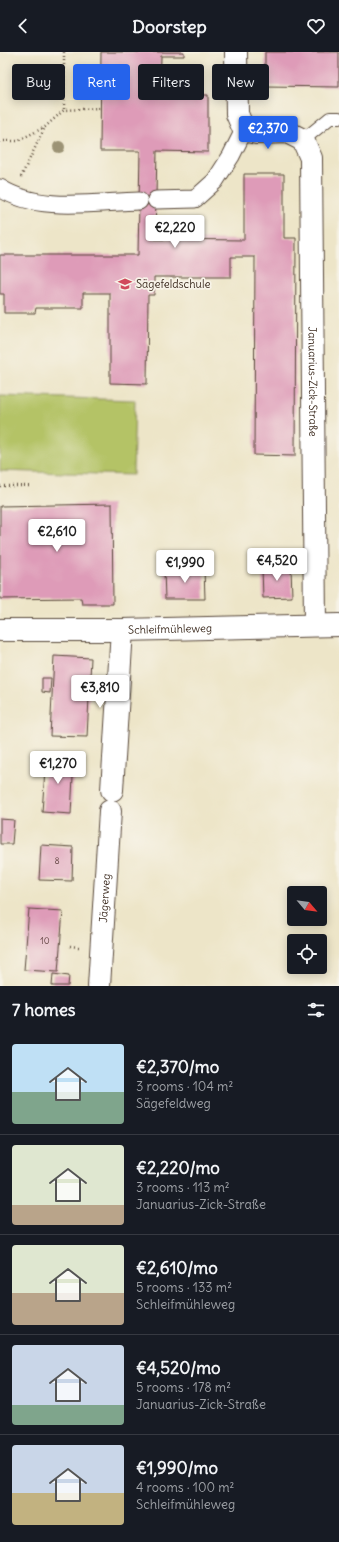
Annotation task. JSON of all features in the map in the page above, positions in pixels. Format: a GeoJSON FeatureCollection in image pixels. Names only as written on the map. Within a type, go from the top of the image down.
{"type":"FeatureCollection","features":[{"type":"Feature","properties":{"kind":"street"},"geometry":{"type":"LineString","coordinates":[[236,52],[237,114],[244,130]]}},
{"type":"Feature","properties":{"kind":"street"},"geometry":{"type":"LineString","coordinates":[[244,130],[257,133],[287,132],[303,140]]}},
{"type":"Feature","properties":{"kind":"street"},"geometry":{"type":"LineString","coordinates":[[6,192],[52,204],[195,199],[215,182],[231,156],[244,130]]}},
{"type":"Feature","properties":{"kind":"street","name":"Januarius-Zick-Straße"},"geometry":{"type":"LineString","coordinates":[[303,140],[310,158],[315,625]]}},
{"type":"Feature","properties":{"kind":"street","name":"Schleifmühleweg"},"geometry":{"type":"LineString","coordinates":[[0,630],[122,630],[339,625]]}},
{"type":"Feature","properties":{"kind":"street","name":"Jägerweg"},"geometry":{"type":"LineString","coordinates":[[99,986],[122,630]]}},
{"type":"Feature","properties":{"kind":"lane"},"geometry":{"type":"LineString","coordinates":[[303,140],[330,118],[339,118]]}},
{"type":"Feature","properties":{"kind":"path"},"geometry":{"type":"LineString","coordinates":[[64,52],[64,110]]}},
{"type":"Feature","properties":{"kind":"path"},"geometry":{"type":"LineString","coordinates":[[0,141],[17,141],[45,127],[64,110],[101,108]]}},
{"type":"Feature","properties":{"kind":"path"},"geometry":{"type":"LineString","coordinates":[[6,192],[45,127]]}},
{"type":"Feature","properties":{"kind":"path"},"geometry":{"type":"LineString","coordinates":[[0,486],[30,486]]}},
{"type":"Feature","properties":{"kind":"green space"},"geometry":{"type":"Polygon","coordinates":[[[0,396],[135,400],[133,475],[0,471],[0,396]]]}},
{"type":"Feature","properties":{"kind":"building"},"geometry":{"type":"Polygon","coordinates":[[[101,52],[184,52],[184,56],[161,56],[161,64],[138,64],[138,100],[204,100],[204,95],[208,95],[208,152],[157,151],[155,239],[244,240],[244,174],[284,174],[284,238],[296,238],[295,456],[254,455],[255,257],[231,257],[231,277],[154,277],[154,295],[148,295],[147,384],[110,383],[110,293],[83,293],[83,308],[36,308],[35,313],[4,313],[4,294],[0,294],[0,255],[138,255],[140,151],[100,151],[101,100],[130,100],[130,64],[101,64],[101,52]]]}},
{"type":"Feature","properties":{"kind":"building"},"geometry":{"type":"Polygon","coordinates":[[[265,52],[339,52],[339,87],[269,86],[269,64],[265,64],[265,52]]]}},
{"type":"Feature","properties":{"kind":"building"},"geometry":{"type":"Polygon","coordinates":[[[112,504],[113,604],[82,604],[81,598],[0,599],[0,506],[112,504]]]}},
{"type":"Feature","properties":{"kind":"building"},"geometry":{"type":"Polygon","coordinates":[[[291,567],[292,597],[263,598],[262,568],[291,567]]]}},
{"type":"Feature","properties":{"kind":"building"},"geometry":{"type":"Polygon","coordinates":[[[204,569],[205,599],[165,599],[164,570],[204,569]]]}},
{"type":"Feature","properties":{"kind":"building"},"geometry":{"type":"Polygon","coordinates":[[[54,656],[91,658],[87,737],[50,736],[54,656]]]}},
{"type":"Feature","properties":{"kind":"building"},"geometry":{"type":"Polygon","coordinates":[[[42,678],[51,678],[50,693],[42,692],[42,678]]]}},
{"type":"Feature","properties":{"kind":"building"},"geometry":{"type":"Polygon","coordinates":[[[46,756],[74,758],[71,814],[42,812],[46,756]]]}},
{"type":"Feature","properties":{"kind":"building"},"geometry":{"type":"Polygon","coordinates":[[[0,819],[14,820],[12,844],[0,844],[0,819]]]}},
{"type":"Feature","properties":{"kind":"building"},"geometry":{"type":"Polygon","coordinates":[[[41,845],[73,847],[72,881],[39,880],[41,845]]]}},
{"type":"Feature","properties":{"kind":"building"},"geometry":{"type":"Polygon","coordinates":[[[29,909],[63,911],[58,972],[24,970],[29,909]]]}},
{"type":"Feature","properties":{"kind":"building"},"geometry":{"type":"Polygon","coordinates":[[[53,974],[69,976],[68,986],[52,986],[53,974]]]}},
{"type":"Feature","properties":{"kind":"place","name":"Sägefeldschule"},"geometry":{"type":"Point","coordinates":[125,284]}}]}
